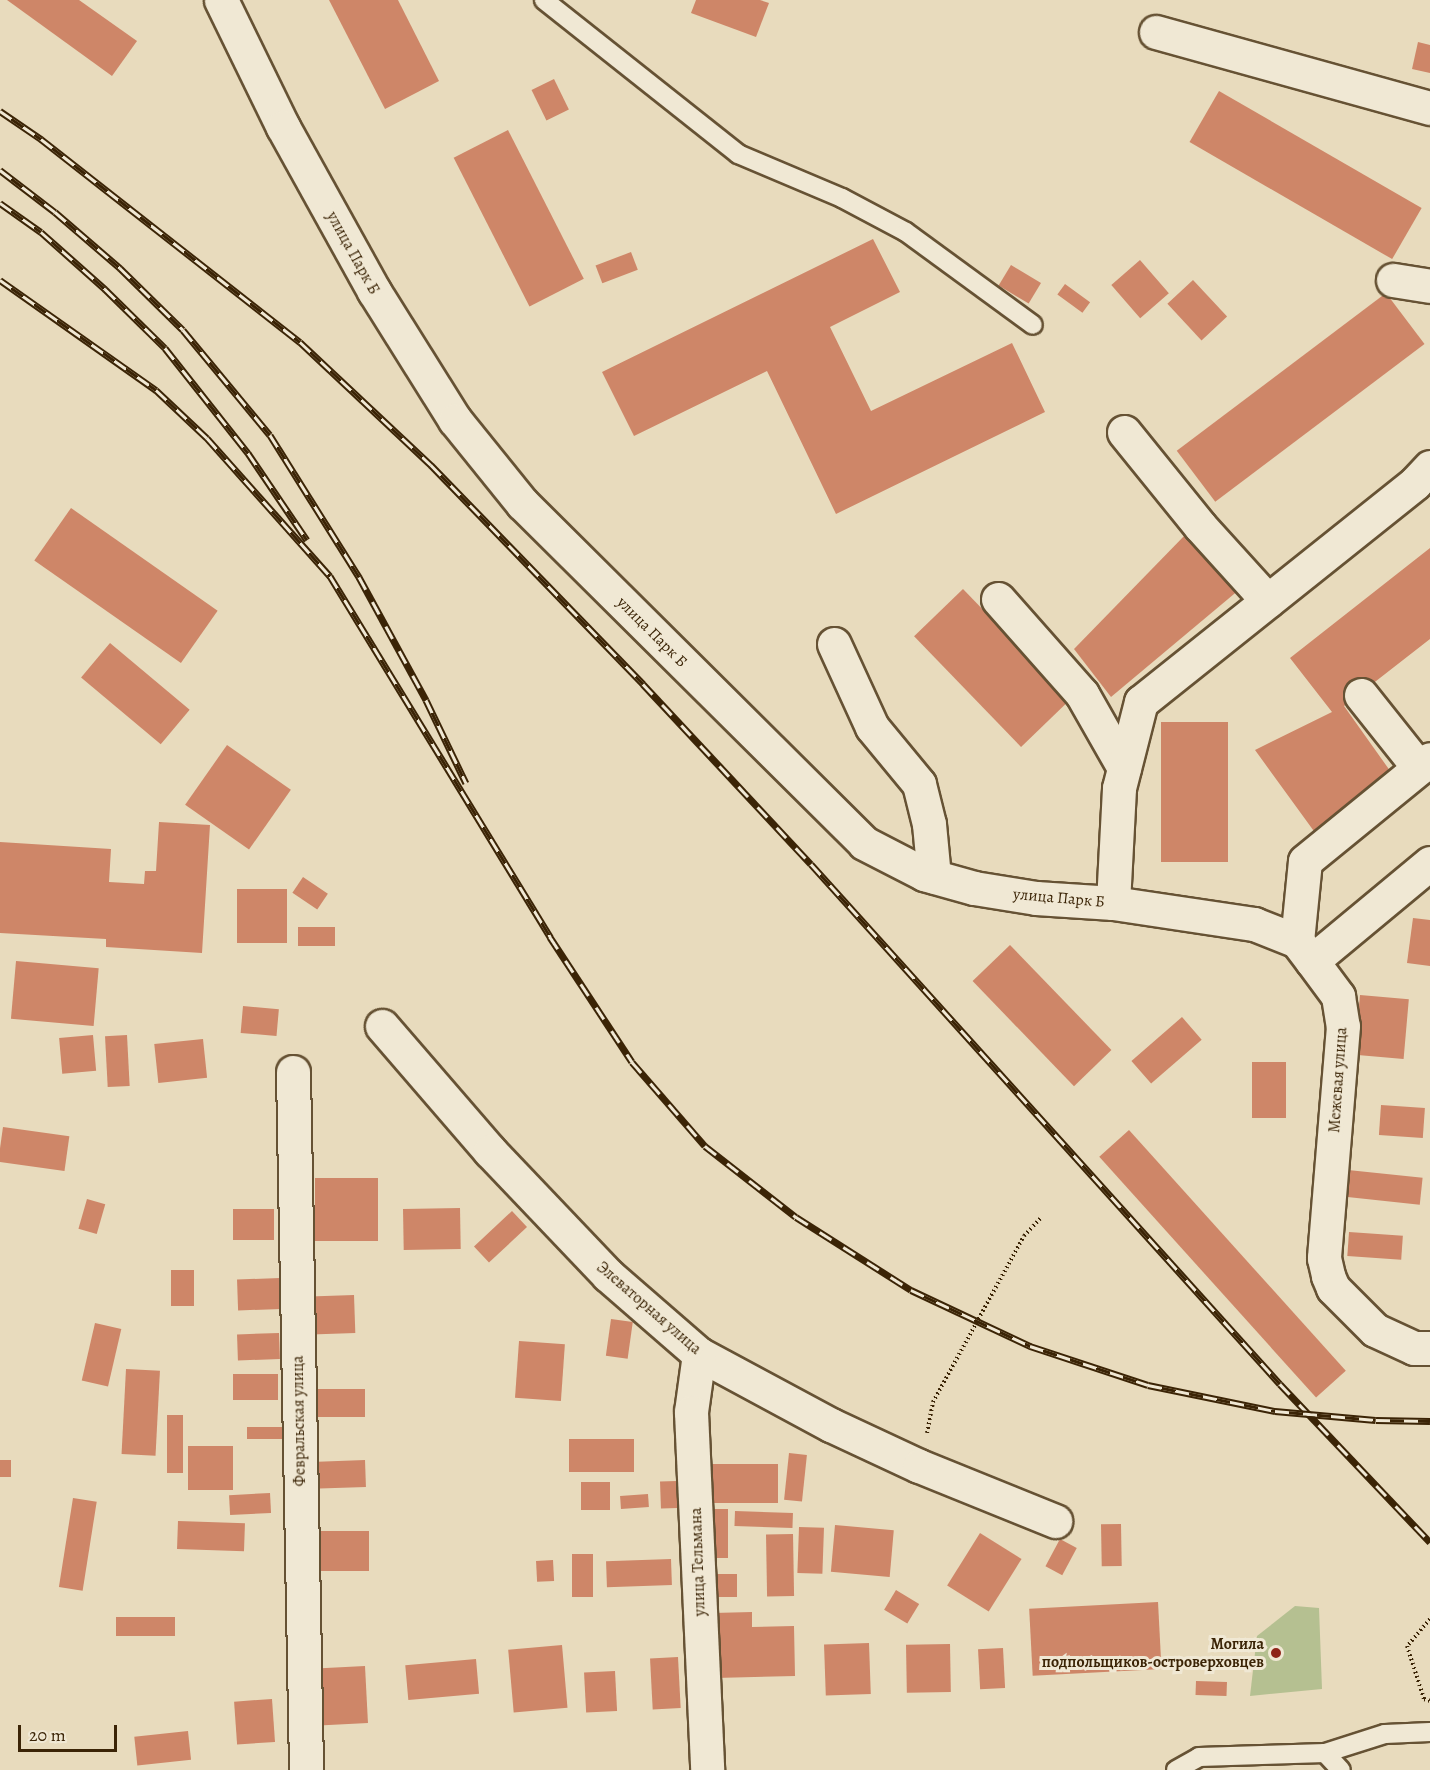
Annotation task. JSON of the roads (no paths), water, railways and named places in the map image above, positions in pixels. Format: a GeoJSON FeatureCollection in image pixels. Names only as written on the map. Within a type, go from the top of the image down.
{"type":"FeatureCollection","features":[{"type":"Feature","properties":{"kind":"street","name":"улица Парк Б"},"geometry":{"type":"LineString","coordinates":[[220,0],[283,127],[374,291],[455,420],[522,503],[864,843],[934,877],[974,888],[1036,898],[1113,903],[1254,924],[1304,951]]}},
{"type":"Feature","properties":{"kind":"street"},"geometry":{"type":"LineString","coordinates":[[1156,32],[1430,108]]}},
{"type":"Feature","properties":{"kind":"street"},"geometry":{"type":"LineString","coordinates":[[1393,280],[1430,286]]}},
{"type":"Feature","properties":{"kind":"street"},"geometry":{"type":"LineString","coordinates":[[1124,432],[1200,526],[1268,601]]}},
{"type":"Feature","properties":{"kind":"street"},"geometry":{"type":"LineString","coordinates":[[1113,903],[1119,788],[1141,702],[1415,483],[1430,467]]}},
{"type":"Feature","properties":{"kind":"street"},"geometry":{"type":"LineString","coordinates":[[998,599],[1082,694],[1124,768]]}},
{"type":"Feature","properties":{"kind":"street"},"geometry":{"type":"LineString","coordinates":[[834,644],[872,727],[919,784],[929,824],[934,877]]}},
{"type":"Feature","properties":{"kind":"street"},"geometry":{"type":"LineString","coordinates":[[1304,951],[1305,861],[1425,764],[1360,695]]}},
{"type":"Feature","properties":{"kind":"street"},"geometry":{"type":"LineString","coordinates":[[1304,951],[1430,863]]}},
{"type":"Feature","properties":{"kind":"street","name":"Межевая улица"},"geometry":{"type":"LineString","coordinates":[[1304,951],[1338,996],[1343,1026],[1324,1258],[1333,1288],[1375,1330],[1414,1348],[1430,1348]]}},
{"type":"Feature","properties":{"kind":"street","name":"Элеваторная улица"},"geometry":{"type":"LineString","coordinates":[[382,1026],[490,1151],[608,1275],[699,1354],[831,1425],[919,1466],[1055,1521]]}},
{"type":"Feature","properties":{"kind":"street","name":"Февральская улица"},"geometry":{"type":"LineString","coordinates":[[293,1072],[306,1770]]}},
{"type":"Feature","properties":{"kind":"street","name":"улица Тельмана"},"geometry":{"type":"LineString","coordinates":[[699,1354],[691,1412],[707,1770]]}},
{"type":"Feature","properties":{"kind":"lane"},"geometry":{"type":"LineString","coordinates":[[544,0],[738,154],[842,198],[906,232],[1033,325]]}},
{"type":"Feature","properties":{"kind":"lane"},"geometry":{"type":"LineString","coordinates":[[1176,1770],[1199,1757],[1325,1753],[1385,1734],[1430,1732]]}},
{"type":"Feature","properties":{"kind":"lane"},"geometry":{"type":"LineString","coordinates":[[1325,1753],[1341,1770]]}},
{"type":"Feature","properties":{"kind":"railway"},"geometry":{"type":"LineString","coordinates":[[0,111],[41,139],[300,342],[431,465],[643,684],[811,864],[1280,1384],[1430,1542]]}},
{"type":"Feature","properties":{"kind":"railway"},"geometry":{"type":"LineString","coordinates":[[0,170],[55,212],[120,268],[183,330],[270,435],[359,577],[426,700],[466,783]]}},
{"type":"Feature","properties":{"kind":"railway"},"geometry":{"type":"LineString","coordinates":[[0,203],[41,232],[105,289],[165,348],[248,453],[307,540]]}},
{"type":"Feature","properties":{"kind":"railway"},"geometry":{"type":"LineString","coordinates":[[0,280],[156,390],[207,438],[330,576],[550,937],[632,1062],[705,1146],[796,1217],[911,1290],[1030,1346],[1148,1385],[1275,1411],[1376,1420],[1430,1421]]}},
{"type":"Feature","properties":{"kind":"place","name":"Могила подпольщиков-островерховцев"},"geometry":{"type":"Point","coordinates":[1276,1653]}}]}
